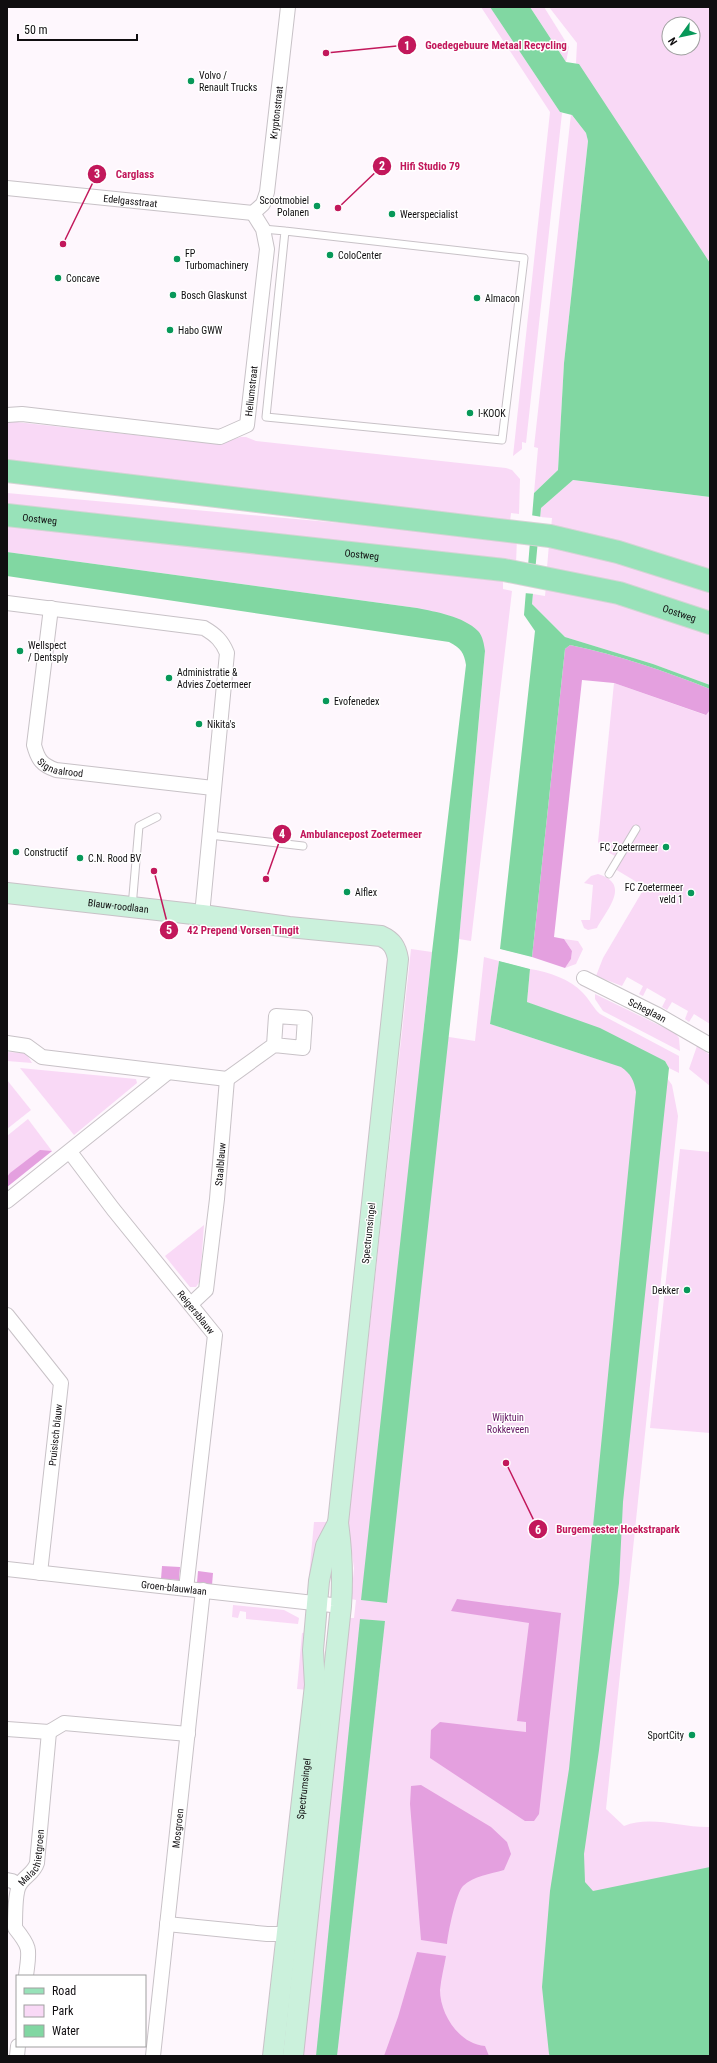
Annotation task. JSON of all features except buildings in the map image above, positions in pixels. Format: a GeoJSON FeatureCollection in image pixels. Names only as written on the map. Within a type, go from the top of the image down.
{"type":"FeatureCollection","features":[{"type":"Feature","properties":{"kind":"main road"},"geometry":{"type":"LineString","coordinates":[[7,471],[550,536],[618,552],[710,581]]}},
{"type":"Feature","properties":{"kind":"main road","name":"Oostweg"},"geometry":{"type":"LineString","coordinates":[[7,515],[504,570],[619,593],[710,623]]}},
{"type":"Feature","properties":{"kind":"street","name":"Kryptonstraat"},"geometry":{"type":"LineString","coordinates":[[253,213],[263,204],[267,192],[288,7]]}},
{"type":"Feature","properties":{"kind":"street","name":"Edelgasstraat"},"geometry":{"type":"LineString","coordinates":[[7,188],[253,213]]}},
{"type":"Feature","properties":{"kind":"street","name":"Heliumstraat"},"geometry":{"type":"LineString","coordinates":[[7,415],[22,414],[220,437],[246,425],[267,249],[263,229],[253,213]]}},
{"type":"Feature","properties":{"kind":"street"},"geometry":{"type":"LineString","coordinates":[[7,603],[204,628],[215,634],[223,643],[227,654],[202,915]]}},
{"type":"Feature","properties":{"kind":"street","name":"Signaalrood"},"geometry":{"type":"LineString","coordinates":[[51,608],[34,745],[37,757],[43,765],[56,770],[213,788]]}},
{"type":"Feature","properties":{"kind":"street","name":"Blauw-roodlaan"},"geometry":{"type":"LineString","coordinates":[[7,893],[202,915],[289,927],[381,936],[393,944]]}},
{"type":"Feature","properties":{"kind":"street","name":"Spectrumsingel"},"geometry":{"type":"LineString","coordinates":[[293,2056],[341,1606],[343,1583],[338,1524],[398,959],[393,944]]}},
{"type":"Feature","properties":{"kind":"street","name":"Scheglaan"},"geometry":{"type":"LineString","coordinates":[[584,978],[658,1015],[710,1045]]}},
{"type":"Feature","properties":{"kind":"street"},"geometry":{"type":"LineString","coordinates":[[7,1043],[27,1046],[42,1057],[227,1079],[274,1045]]}},
{"type":"Feature","properties":{"kind":"street"},"geometry":{"type":"LineString","coordinates":[[7,1202],[167,1073]]}},
{"type":"Feature","properties":{"kind":"street","name":"Staalblauw"},"geometry":{"type":"LineString","coordinates":[[191,1304],[206,1290],[217,1199],[227,1079]]}},
{"type":"Feature","properties":{"kind":"street","name":"Reigersblauw"},"geometry":{"type":"LineString","coordinates":[[70,1152],[118,1215],[215,1335],[186,1589]]}},
{"type":"Feature","properties":{"kind":"street","name":"Pruisisch blauw"},"geometry":{"type":"LineString","coordinates":[[7,1315],[60,1383],[40,1573]]}},
{"type":"Feature","properties":{"kind":"street","name":"Spectrumsingel"},"geometry":{"type":"LineString","coordinates":[[273,2056],[316,1685],[313,1650],[319,1581],[326,1546],[338,1524]]}},
{"type":"Feature","properties":{"kind":"street","name":"Groen-blauwlaan"},"geometry":{"type":"LineString","coordinates":[[7,1569],[341,1606]]}},
{"type":"Feature","properties":{"kind":"street","name":"Mosgroen"},"geometry":{"type":"LineString","coordinates":[[153,2056],[203,1590]]}},
{"type":"Feature","properties":{"kind":"street"},"geometry":{"type":"LineString","coordinates":[[7,1729],[49,1732],[64,1723],[188,1734]]}},
{"type":"Feature","properties":{"kind":"street","name":"Malachietgroen"},"geometry":{"type":"LineString","coordinates":[[26,1975],[29,1950],[27,1943],[11,1929],[13,1883],[35,1870],[37,1863],[49,1732]]}},
{"type":"Feature","properties":{"kind":"street"},"geometry":{"type":"LineString","coordinates":[[168,1924],[267,1934],[287,1933],[306,1935]]}},
{"type":"Feature","properties":{"kind":"lane"},"geometry":{"type":"LineString","coordinates":[[263,229],[524,258],[502,440],[266,417],[285,232]]}},
{"type":"Feature","properties":{"kind":"lane"},"geometry":{"type":"LineString","coordinates":[[132,907],[139,826],[157,817]]}},
{"type":"Feature","properties":{"kind":"lane"},"geometry":{"type":"LineString","coordinates":[[609,874],[636,829]]}},
{"type":"Feature","properties":{"kind":"lane"},"geometry":{"type":"LineString","coordinates":[[210,835],[303,846]]}},
{"type":"Feature","properties":{"kind":"green space"},"geometry":{"type":"Polygon","coordinates":[[[481,7],[490,7],[562,113],[526,443],[522,442],[522,449],[513,456],[550,112],[481,7]]]}},
{"type":"Feature","properties":{"kind":"green space"},"geometry":{"type":"Polygon","coordinates":[[[530,7],[544,7],[569,47],[566,62],[530,7]]]}},
{"type":"Feature","properties":{"kind":"green space"},"geometry":{"type":"Polygon","coordinates":[[[549,7],[710,7],[710,263],[576,63],[577,43],[549,7]]]}},
{"type":"Feature","properties":{"kind":"green space"},"geometry":{"type":"Polygon","coordinates":[[[571,114],[586,133],[588,141],[564,363],[558,470],[534,493],[538,448],[534,447],[571,114]]]}},
{"type":"Feature","properties":{"kind":"green space"},"geometry":{"type":"Polygon","coordinates":[[[7,421],[218,444],[241,437],[246,437],[256,441],[506,468],[512,470],[520,479],[519,514],[511,513],[510,522],[7,467],[7,421]]]}},
{"type":"Feature","properties":{"kind":"green space"},"geometry":{"type":"Polygon","coordinates":[[[573,480],[710,497],[710,574],[551,528],[552,518],[540,517],[541,508],[573,480]]]}},
{"type":"Feature","properties":{"kind":"green space"},"geometry":{"type":"Polygon","coordinates":[[[7,493],[517,539],[516,563],[7,511],[7,493]]]}},
{"type":"Feature","properties":{"kind":"green space"},"geometry":{"type":"Polygon","coordinates":[[[7,525],[503,579],[503,589],[512,591],[471,941],[459,939],[485,652],[417,608],[7,552],[7,525]]]}},
{"type":"Feature","properties":{"kind":"green space"},"geometry":{"type":"Polygon","coordinates":[[[549,544],[614,561],[710,592],[710,613],[547,568],[549,544]]]}},
{"type":"Feature","properties":{"kind":"green space"},"geometry":{"type":"Polygon","coordinates":[[[546,586],[597,597],[710,633],[710,685],[653,664],[565,637],[532,604],[533,594],[545,596],[546,586]]]}},
{"type":"Feature","properties":{"kind":"green space","name":"FC Zoetermeer"},"geometry":{"type":"Polygon","coordinates":[[[614,683],[705,715],[710,710],[710,1024],[694,1014],[689,1022],[685,1019],[688,1011],[672,1002],[667,1010],[662,1007],[666,999],[647,988],[643,996],[639,994],[643,986],[627,977],[622,986],[596,976],[603,958],[645,887],[610,866],[615,856],[602,849],[598,842],[614,683]]]}},
{"type":"Feature","properties":{"kind":"green space"},"geometry":{"type":"Polygon","coordinates":[[[598,874],[608,878],[613,884],[615,890],[614,897],[611,905],[597,928],[588,930],[584,928],[581,920],[590,920],[593,885],[584,883],[591,876],[598,874]]]}},
{"type":"Feature","properties":{"kind":"green space"},"geometry":{"type":"Polygon","coordinates":[[[564,939],[578,941],[583,949],[576,964],[565,968],[571,959],[572,951],[564,939]]]}},
{"type":"Feature","properties":{"kind":"green space","name":"Wijktuin Rokkeveen"},"geometry":{"type":"Polygon","coordinates":[[[411,949],[432,952],[423,1033],[475,1041],[484,957],[499,961],[490,1024],[603,1061],[663,1072],[672,1085],[678,1116],[606,1809],[624,1826],[634,1823],[656,1822],[710,1827],[710,2056],[302,2056],[350,1618],[354,1618],[356,1600],[351,1599],[354,1568],[348,1525],[411,949]]]}},
{"type":"Feature","properties":{"kind":"green space"},"geometry":{"type":"Polygon","coordinates":[[[530,969],[552,974],[566,980],[578,988],[588,998],[600,1014],[679,1056],[679,1073],[669,1068],[665,1061],[527,1002],[530,969]]]}},
{"type":"Feature","properties":{"kind":"green space"},"geometry":{"type":"Polygon","coordinates":[[[595,994],[675,1033],[679,1038],[680,1051],[603,1011],[595,999],[595,994]]]}},
{"type":"Feature","properties":{"kind":"green space"},"geometry":{"type":"Polygon","coordinates":[[[697,1046],[710,1055],[710,1086],[689,1069],[697,1046]]]}},
{"type":"Feature","properties":{"kind":"green space"},"geometry":{"type":"Polygon","coordinates":[[[7,1052],[26,1053],[32,1063],[7,1061],[7,1052]]]}},
{"type":"Feature","properties":{"kind":"green space"},"geometry":{"type":"Polygon","coordinates":[[[20,1068],[136,1079],[137,1083],[74,1135],[20,1068]]]}},
{"type":"Feature","properties":{"kind":"green space"},"geometry":{"type":"Polygon","coordinates":[[[7,1080],[31,1110],[7,1129],[7,1080]]]}},
{"type":"Feature","properties":{"kind":"green space"},"geometry":{"type":"Polygon","coordinates":[[[28,1119],[52,1151],[7,1187],[7,1136],[28,1119]]]}},
{"type":"Feature","properties":{"kind":"green space","name":"Dekker"},"geometry":{"type":"Polygon","coordinates":[[[680,1149],[710,1152],[710,1433],[650,1428],[680,1149]]]}},
{"type":"Feature","properties":{"kind":"green space"},"geometry":{"type":"Polygon","coordinates":[[[204,1225],[200,1281],[196,1287],[190,1287],[165,1256],[204,1225]]]}},
{"type":"Feature","properties":{"kind":"green space"},"geometry":{"type":"Polygon","coordinates":[[[314,1522],[327,1522],[312,1577],[309,1577],[314,1522]]]}},
{"type":"Feature","properties":{"kind":"green space"},"geometry":{"type":"Polygon","coordinates":[[[233,1605],[284,1610],[299,1618],[298,1624],[246,1619],[246,1612],[240,1611],[238,1618],[232,1617],[233,1605]]]}},
{"type":"Feature","properties":{"kind":"green space"},"geometry":{"type":"Polygon","coordinates":[[[307,1632],[308,1690],[297,1689],[302,1633],[307,1632]]]}},
{"type":"Feature","properties":{"kind":"shaded area"},"geometry":{"type":"Polygon","coordinates":[[[570,645],[641,664],[710,689],[710,710],[706,715],[614,683],[582,680],[554,937],[564,939],[572,951],[571,959],[565,968],[532,957],[565,649],[570,645]]]}},
{"type":"Feature","properties":{"kind":"shaded area"},"geometry":{"type":"Polygon","coordinates":[[[40,1150],[52,1151],[7,1187],[7,1177],[10,1173],[40,1150]]]}},
{"type":"Feature","properties":{"kind":"shaded area"},"geometry":{"type":"Polygon","coordinates":[[[162,1566],[180,1567],[179,1580],[161,1579],[162,1566]]]}},
{"type":"Feature","properties":{"kind":"shaded area"},"geometry":{"type":"Polygon","coordinates":[[[198,1571],[213,1573],[212,1585],[197,1583],[198,1571]]]}},
{"type":"Feature","properties":{"kind":"shaded area"},"geometry":{"type":"Polygon","coordinates":[[[457,1599],[561,1613],[539,1814],[534,1821],[525,1821],[430,1758],[431,1730],[440,1722],[526,1732],[526,1722],[517,1721],[529,1623],[451,1611],[457,1599]]]}},
{"type":"Feature","properties":{"kind":"shaded area"},"geometry":{"type":"Polygon","coordinates":[[[421,1785],[491,1827],[507,1842],[511,1854],[504,1870],[477,1878],[467,1883],[460,1890],[455,1905],[447,1944],[421,1940],[410,1804],[411,1786],[421,1785]]]}},
{"type":"Feature","properties":{"kind":"shaded area"},"geometry":{"type":"Polygon","coordinates":[[[417,1952],[446,1956],[440,1990],[443,2009],[447,2018],[459,2034],[467,2040],[485,2046],[489,2056],[384,2056],[398,2017],[417,1952]]]}},
{"type":"Feature","properties":{"kind":"water"},"geometry":{"type":"Polygon","coordinates":[[[490,7],[530,7],[566,62],[579,64],[710,263],[710,497],[573,480],[541,508],[532,604],[565,637],[653,664],[710,685],[710,689],[659,670],[606,654],[570,645],[565,649],[532,957],[500,949],[535,631],[524,615],[534,493],[558,470],[564,363],[588,141],[586,133],[572,115],[560,112],[490,7]]]}},
{"type":"Feature","properties":{"kind":"water"},"geometry":{"type":"Polygon","coordinates":[[[7,552],[417,608],[449,615],[465,622],[480,633],[484,643],[485,651],[458,951],[387,1603],[361,1600],[432,952],[466,665],[464,657],[456,646],[449,642],[7,576],[7,552]]]}},
{"type":"Feature","properties":{"kind":"water"},"geometry":{"type":"Polygon","coordinates":[[[499,961],[530,969],[527,1002],[600,1028],[665,1061],[669,1068],[623,1502],[619,1583],[599,1750],[584,1854],[585,1882],[593,1891],[710,1867],[710,2056],[550,2056],[549,2054],[542,1987],[550,1891],[569,1769],[636,1092],[632,1078],[621,1067],[490,1024],[499,961]]]}},
{"type":"Feature","properties":{"kind":"water"},"geometry":{"type":"Polygon","coordinates":[[[360,1619],[385,1621],[337,2056],[316,2056],[360,1619]]]}},
{"type":"Feature","properties":{"kind":"pier"},"geometry":{"type":"Polygon","coordinates":[[[530,515],[542,517],[540,542],[528,541],[530,515]]]}},
{"type":"Feature","properties":{"kind":"pier"},"geometry":{"type":"Polygon","coordinates":[[[526,564],[538,566],[535,594],[524,593],[526,564]]]}},
{"type":"Feature","properties":{"kind":"pier"},"geometry":{"type":"Polygon","coordinates":[[[498,949],[533,958],[499,951],[498,949]]]}},
{"type":"Feature","properties":{"kind":"pier"},"geometry":{"type":"Polygon","coordinates":[[[500,959],[531,967],[532,969],[497,960],[500,959]]]}},
{"type":"Feature","properties":{"kind":"place","name":"Goedegebuure Metaal Recycling"},"geometry":{"type":"Point","coordinates":[326,53]}},
{"type":"Feature","properties":{"kind":"place","name":"Volvo / Renault Trucks"},"geometry":{"type":"Point","coordinates":[191,81]}},
{"type":"Feature","properties":{"kind":"place","name":"Scootmobiel Polanen"},"geometry":{"type":"Point","coordinates":[317,206]}},
{"type":"Feature","properties":{"kind":"place","name":"Hifi Studio 79"},"geometry":{"type":"Point","coordinates":[338,208]}},
{"type":"Feature","properties":{"kind":"place","name":"Weerspecialist"},"geometry":{"type":"Point","coordinates":[392,214]}},
{"type":"Feature","properties":{"kind":"place","name":"Carglass"},"geometry":{"type":"Point","coordinates":[63,244]}},
{"type":"Feature","properties":{"kind":"place","name":"ColoCenter"},"geometry":{"type":"Point","coordinates":[330,255]}},
{"type":"Feature","properties":{"kind":"place","name":"FP Turbomachinery"},"geometry":{"type":"Point","coordinates":[177,259]}},
{"type":"Feature","properties":{"kind":"place","name":"Concave"},"geometry":{"type":"Point","coordinates":[58,278]}},
{"type":"Feature","properties":{"kind":"place","name":"Bosch Glaskunst"},"geometry":{"type":"Point","coordinates":[173,295]}},
{"type":"Feature","properties":{"kind":"place","name":"Almacon"},"geometry":{"type":"Point","coordinates":[477,298]}},
{"type":"Feature","properties":{"kind":"place","name":"Habo GWW"},"geometry":{"type":"Point","coordinates":[170,330]}},
{"type":"Feature","properties":{"kind":"place","name":"I-KOOK"},"geometry":{"type":"Point","coordinates":[470,413]}},
{"type":"Feature","properties":{"kind":"place","name":"Wellspect / Dentsply"},"geometry":{"type":"Point","coordinates":[20,651]}},
{"type":"Feature","properties":{"kind":"place","name":"Administratie & Advies Zoetermeer"},"geometry":{"type":"Point","coordinates":[169,678]}},
{"type":"Feature","properties":{"kind":"place","name":"Evofenedex"},"geometry":{"type":"Point","coordinates":[326,701]}},
{"type":"Feature","properties":{"kind":"place","name":"Nikita's"},"geometry":{"type":"Point","coordinates":[199,724]}},
{"type":"Feature","properties":{"kind":"place","name":"FC Zoetermeer"},"geometry":{"type":"Point","coordinates":[666,847]}},
{"type":"Feature","properties":{"kind":"place","name":"Constructif"},"geometry":{"type":"Point","coordinates":[16,852]}},
{"type":"Feature","properties":{"kind":"place","name":"C.N. Rood BV"},"geometry":{"type":"Point","coordinates":[80,858]}},
{"type":"Feature","properties":{"kind":"place","name":"42 Prepend Vorsen Tingit"},"geometry":{"type":"Point","coordinates":[154,871]}},
{"type":"Feature","properties":{"kind":"place","name":"Ambulancepost Zoetermeer"},"geometry":{"type":"Point","coordinates":[266,879]}},
{"type":"Feature","properties":{"kind":"place","name":"Alflex"},"geometry":{"type":"Point","coordinates":[347,892]}},
{"type":"Feature","properties":{"kind":"place","name":"FC Zoetermeer veld 1"},"geometry":{"type":"Point","coordinates":[691,893]}},
{"type":"Feature","properties":{"kind":"place","name":"Dekker"},"geometry":{"type":"Point","coordinates":[687,1290]}},
{"type":"Feature","properties":{"kind":"place","name":"Burgemeester Hoekstrapark"},"geometry":{"type":"Point","coordinates":[506,1463]}},
{"type":"Feature","properties":{"kind":"place","name":"SportCity"},"geometry":{"type":"Point","coordinates":[692,1735]}}]}
